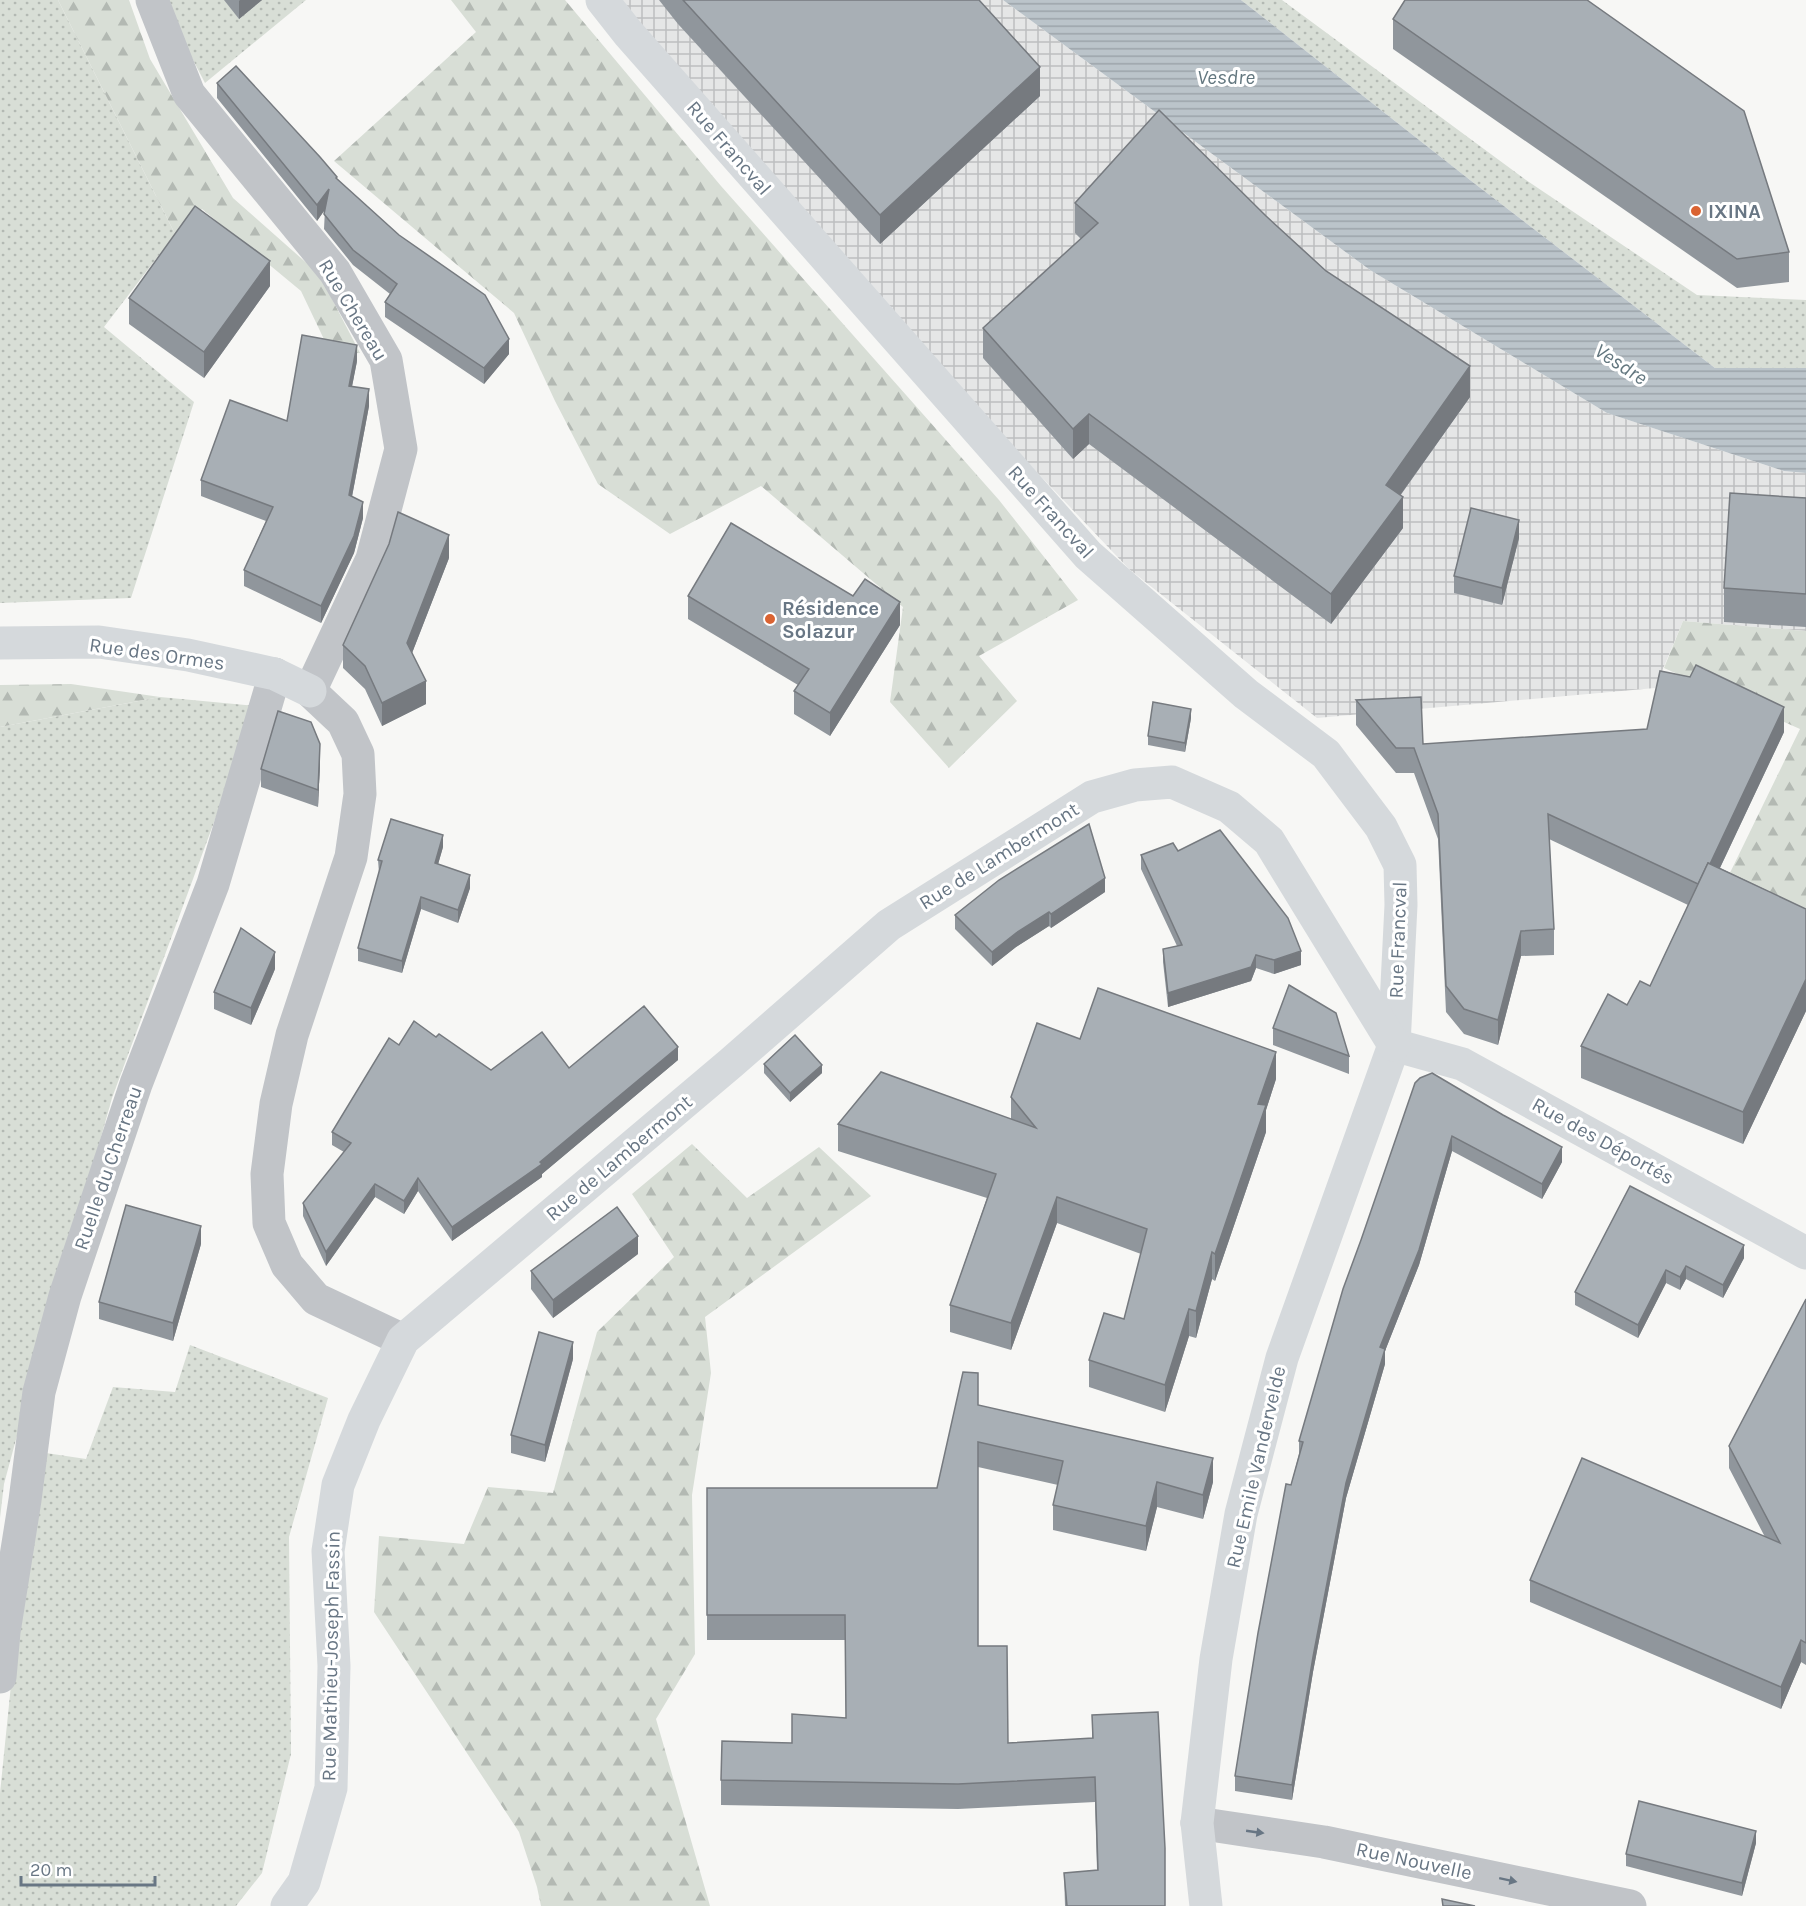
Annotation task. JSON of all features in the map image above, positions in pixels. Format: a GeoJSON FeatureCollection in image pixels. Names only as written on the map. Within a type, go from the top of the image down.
{"type":"FeatureCollection","features":[{"type":"Feature","properties":{"kind":"street","name":"Rue Chereau"},"geometry":{"type":"LineString","coordinates":[[152,0],[189,94],[334,272],[386,360],[401,449],[372,558],[310,691]]}},
{"type":"Feature","properties":{"kind":"street","name":"Rue Francval"},"geometry":{"type":"LineString","coordinates":[[602,0],[628,33],[1088,555],[1246,694],[1326,754],[1381,827],[1400,865],[1401,905],[1394,1045]]}},
{"type":"Feature","properties":{"kind":"street","name":"Rue des Ormes"},"geometry":{"type":"LineString","coordinates":[[0,643],[99,642],[188,655],[275,674],[310,691]]}},
{"type":"Feature","properties":{"kind":"street","name":"Ruelle du Cherreau"},"geometry":{"type":"LineString","coordinates":[[0,1677],[4,1632],[39,1392],[59,1317],[136,1084],[213,884],[275,674]]}},
{"type":"Feature","properties":{"kind":"street"},"geometry":{"type":"LineString","coordinates":[[310,691],[343,722],[348,732],[358,754],[360,794],[351,857],[292,1035],[276,1104],[267,1174],[269,1223],[287,1265],[316,1299],[403,1340]]}},
{"type":"Feature","properties":{"kind":"street","name":"Rue de Lambermont"},"geometry":{"type":"LineString","coordinates":[[403,1340],[731,1063],[889,925],[1092,797],[1135,785],[1172,782],[1230,807],[1269,841],[1394,1045]]}},
{"type":"Feature","properties":{"kind":"street","name":"Rue des Déportés"},"geometry":{"type":"LineString","coordinates":[[1394,1045],[1462,1064],[1806,1252]]}},
{"type":"Feature","properties":{"kind":"street","name":"Rue Emile Vandervelde"},"geometry":{"type":"LineString","coordinates":[[1206,1906],[1197,1823],[1216,1659],[1241,1514],[1282,1358],[1394,1045]]}},
{"type":"Feature","properties":{"kind":"street","name":"Rue Mathieu-Joseph Fassin"},"geometry":{"type":"LineString","coordinates":[[287,1906],[304,1882],[331,1788],[334,1666],[328,1551],[338,1485],[364,1420],[403,1340]]}},
{"type":"Feature","properties":{"kind":"street","name":"Rue Nouvelle"},"geometry":{"type":"LineString","coordinates":[[1197,1823],[1324,1842],[1630,1906]]}},
{"type":"Feature","properties":{"kind":"shaded area"},"geometry":{"type":"Polygon","coordinates":[[[615,0],[1003,0],[1370,270],[1607,413],[1784,471],[1806,473],[1806,631],[1683,621],[1655,688],[1317,718],[1129,569],[953,384],[615,0]]]}},
{"type":"Feature","properties":{"kind":"green space"},"geometry":{"type":"Polygon","coordinates":[[[0,0],[58,0],[175,234],[104,327],[194,402],[131,598],[0,603],[0,0]]]}},
{"type":"Feature","properties":{"kind":"green space"},"geometry":{"type":"Polygon","coordinates":[[[58,0],[129,0],[150,59],[233,198],[319,274],[360,353],[331,354],[301,291],[202,209],[175,234],[58,0]]]}},
{"type":"Feature","properties":{"kind":"green space"},"geometry":{"type":"Polygon","coordinates":[[[162,0],[306,0],[205,83],[162,0]]]}},
{"type":"Feature","properties":{"kind":"green space"},"geometry":{"type":"Polygon","coordinates":[[[451,0],[565,0],[721,186],[999,500],[1078,600],[979,656],[1017,701],[949,768],[890,702],[903,607],[761,486],[670,534],[598,484],[555,401],[514,313],[334,161],[476,32],[451,0]]]}},
{"type":"Feature","properties":{"kind":"green space"},"geometry":{"type":"Polygon","coordinates":[[[1241,0],[1282,0],[1526,180],[1697,295],[1806,300],[1806,368],[1715,368],[1241,0]]]}},
{"type":"Feature","properties":{"kind":"green space"},"geometry":{"type":"Polygon","coordinates":[[[1683,621],[1806,631],[1806,913],[1726,881],[1800,729],[1664,668],[1683,621]]]}},
{"type":"Feature","properties":{"kind":"green space"},"geometry":{"type":"Polygon","coordinates":[[[71,684],[160,697],[0,727],[0,685],[71,684]]]}},
{"type":"Feature","properties":{"kind":"green space"},"geometry":{"type":"Polygon","coordinates":[[[160,697],[257,706],[112,1098],[4,1484],[0,1518],[0,727],[160,697]]]}},
{"type":"Feature","properties":{"kind":"green space"},"geometry":{"type":"Polygon","coordinates":[[[692,1144],[747,1198],[819,1147],[871,1196],[705,1317],[711,1373],[692,1495],[695,1654],[656,1719],[710,1906],[541,1906],[519,1832],[374,1612],[379,1536],[464,1544],[488,1487],[553,1493],[597,1332],[674,1257],[632,1194],[692,1144]]]}},
{"type":"Feature","properties":{"kind":"green space"},"geometry":{"type":"Polygon","coordinates":[[[190,1345],[328,1398],[289,1537],[291,1754],[262,1873],[236,1906],[0,1906],[0,1793],[22,1577],[46,1453],[86,1459],[113,1387],[175,1392],[190,1345]]]}},
{"type":"Feature","properties":{"kind":"water","name":"Vesdre"},"geometry":{"type":"Polygon","coordinates":[[[1003,0],[1241,0],[1715,368],[1806,368],[1806,473],[1784,471],[1607,413],[1370,270],[1003,0]]]}},
{"type":"Feature","properties":{"kind":"building"},"geometry":{"type":"Polygon","coordinates":[[[683,0],[979,0],[1040,67],[880,215],[683,0]]]}},
{"type":"Feature","properties":{"kind":"building","name":"IXINA"},"geometry":{"type":"Polygon","coordinates":[[[1405,0],[1587,0],[1744,111],[1789,252],[1737,259],[1393,19],[1405,0]]]}},
{"type":"Feature","properties":{"kind":"building"},"geometry":{"type":"Polygon","coordinates":[[[236,66],[320,157],[336,178],[399,235],[485,295],[509,339],[484,368],[385,302],[397,284],[353,250],[324,214],[329,189],[317,205],[217,83],[236,66]]]}},
{"type":"Feature","properties":{"kind":"building"},"geometry":{"type":"Polygon","coordinates":[[[1159,110],[1266,216],[1326,271],[1470,366],[1386,485],[1403,497],[1331,594],[1089,414],[1073,429],[983,328],[1098,223],[1075,203],[1159,110]]]}},
{"type":"Feature","properties":{"kind":"building"},"geometry":{"type":"Polygon","coordinates":[[[195,206],[270,261],[204,352],[129,298],[195,206]]]}},
{"type":"Feature","properties":{"kind":"building"},"geometry":{"type":"Polygon","coordinates":[[[302,335],[357,345],[349,386],[369,389],[349,495],[363,502],[354,536],[321,606],[244,570],[273,507],[201,480],[230,400],[287,421],[302,335]]]}},
{"type":"Feature","properties":{"kind":"building"},"geometry":{"type":"Polygon","coordinates":[[[1730,493],[1806,498],[1806,594],[1724,588],[1730,493]]]}},
{"type":"Feature","properties":{"kind":"building"},"geometry":{"type":"Polygon","coordinates":[[[1471,508],[1519,520],[1502,588],[1454,576],[1471,508]]]}},
{"type":"Feature","properties":{"kind":"building"},"geometry":{"type":"Polygon","coordinates":[[[398,512],[449,535],[407,643],[426,681],[382,703],[365,666],[343,645],[389,544],[398,512]]]}},
{"type":"Feature","properties":{"kind":"building"},"geometry":{"type":"Polygon","coordinates":[[[731,523],[853,596],[865,579],[900,602],[830,713],[794,691],[809,669],[688,596],[731,523]]]}},
{"type":"Feature","properties":{"kind":"building"},"geometry":{"type":"Polygon","coordinates":[[[1696,665],[1784,707],[1710,864],[1708,863],[1698,884],[1548,814],[1554,929],[1521,931],[1498,1020],[1464,1009],[1446,986],[1438,814],[1414,748],[1396,748],[1356,700],[1421,697],[1423,744],[1647,729],[1660,671],[1690,677],[1696,665]]]}},
{"type":"Feature","properties":{"kind":"building"},"geometry":{"type":"Polygon","coordinates":[[[1153,702],[1191,709],[1185,743],[1148,736],[1153,702]]]}},
{"type":"Feature","properties":{"kind":"building"},"geometry":{"type":"Polygon","coordinates":[[[278,711],[311,722],[320,744],[318,790],[261,769],[278,711]]]}},
{"type":"Feature","properties":{"kind":"building"},"geometry":{"type":"Polygon","coordinates":[[[391,819],[443,835],[435,863],[470,875],[458,910],[421,897],[402,961],[358,948],[382,861],[378,860],[391,819]]]}},
{"type":"Feature","properties":{"kind":"building"},"geometry":{"type":"Polygon","coordinates":[[[1089,824],[1105,878],[1051,914],[1049,912],[1016,933],[992,952],[955,915],[999,880],[1089,824]]]}},
{"type":"Feature","properties":{"kind":"building"},"geometry":{"type":"Polygon","coordinates":[[[1220,830],[1288,918],[1301,951],[1274,960],[1256,955],[1251,967],[1168,993],[1163,949],[1182,945],[1141,855],[1173,843],[1178,851],[1220,830]]]}},
{"type":"Feature","properties":{"kind":"building"},"geometry":{"type":"Polygon","coordinates":[[[1708,863],[1806,909],[1806,979],[1743,1112],[1581,1046],[1608,994],[1627,1005],[1640,981],[1650,986],[1708,863]]]}},
{"type":"Feature","properties":{"kind":"building"},"geometry":{"type":"Polygon","coordinates":[[[241,928],[275,952],[251,1008],[214,992],[241,928]]]}},
{"type":"Feature","properties":{"kind":"building"},"geometry":{"type":"Polygon","coordinates":[[[1289,985],[1336,1013],[1349,1056],[1273,1028],[1289,985]]]}},
{"type":"Feature","properties":{"kind":"building"},"geometry":{"type":"Polygon","coordinates":[[[1098,988],[1276,1052],[1258,1104],[1266,1105],[1215,1254],[1212,1252],[1196,1311],[1189,1309],[1165,1385],[1089,1360],[1104,1313],[1124,1319],[1147,1229],[1057,1197],[1011,1323],[950,1305],[996,1174],[838,1124],[881,1072],[1036,1128],[1011,1097],[1037,1023],[1080,1039],[1098,988]]]}},
{"type":"Feature","properties":{"kind":"building"},"geometry":{"type":"Polygon","coordinates":[[[644,1006],[678,1047],[540,1162],[542,1164],[452,1227],[418,1178],[404,1201],[375,1184],[326,1252],[303,1203],[351,1143],[332,1132],[389,1038],[399,1045],[414,1021],[436,1037],[439,1034],[491,1070],[542,1032],[569,1068],[644,1006]]]}},
{"type":"Feature","properties":{"kind":"building"},"geometry":{"type":"Polygon","coordinates":[[[795,1035],[822,1065],[790,1093],[764,1064],[795,1035]]]}},
{"type":"Feature","properties":{"kind":"building"},"geometry":{"type":"Polygon","coordinates":[[[1432,1073],[1562,1147],[1542,1184],[1452,1136],[1419,1250],[1380,1347],[1385,1349],[1346,1483],[1313,1657],[1292,1785],[1235,1776],[1258,1633],[1286,1484],[1291,1485],[1303,1442],[1299,1441],[1343,1289],[1415,1083],[1432,1073]]]}},
{"type":"Feature","properties":{"kind":"building"},"geometry":{"type":"Polygon","coordinates":[[[1630,1186],[1744,1245],[1723,1285],[1686,1266],[1680,1277],[1666,1270],[1638,1325],[1575,1292],[1630,1186]]]}},
{"type":"Feature","properties":{"kind":"building"},"geometry":{"type":"Polygon","coordinates":[[[126,1205],[201,1226],[173,1323],[99,1302],[126,1205]]]}},
{"type":"Feature","properties":{"kind":"building"},"geometry":{"type":"Polygon","coordinates":[[[617,1207],[638,1236],[553,1300],[531,1271],[617,1207]]]}},
{"type":"Feature","properties":{"kind":"building"},"geometry":{"type":"Polygon","coordinates":[[[1806,1299],[1806,1643],[1801,1640],[1781,1687],[1530,1580],[1582,1458],[1780,1543],[1729,1446],[1806,1299]]]}},
{"type":"Feature","properties":{"kind":"building"},"geometry":{"type":"Polygon","coordinates":[[[539,1332],[573,1342],[545,1445],[511,1435],[539,1332]]]}},
{"type":"Feature","properties":{"kind":"building"},"geometry":{"type":"Polygon","coordinates":[[[963,1372],[978,1373],[978,1405],[1213,1458],[1203,1495],[1157,1482],[1146,1526],[1053,1505],[1063,1461],[978,1442],[978,1646],[1007,1646],[1008,1743],[1093,1738],[1092,1715],[1158,1712],[1165,1848],[1165,1906],[1067,1906],[1064,1873],[1098,1870],[1095,1777],[958,1784],[721,1780],[722,1741],[792,1743],[792,1714],[846,1718],[845,1615],[707,1615],[707,1488],[937,1488],[963,1372]]]}},
{"type":"Feature","properties":{"kind":"building"},"geometry":{"type":"Polygon","coordinates":[[[1639,1801],[1756,1831],[1742,1883],[1626,1854],[1639,1801]]]}},
{"type":"Feature","properties":{"kind":"building"},"geometry":{"type":"Polygon","coordinates":[[[1442,1899],[1475,1906],[1443,1906],[1442,1899]]]}},
{"type":"Feature","properties":{"kind":"place","name":"IXINA"},"geometry":{"type":"Point","coordinates":[1696,211]}},
{"type":"Feature","properties":{"kind":"place","name":"Résidence Solazur"},"geometry":{"type":"Point","coordinates":[770,619]}}]}
